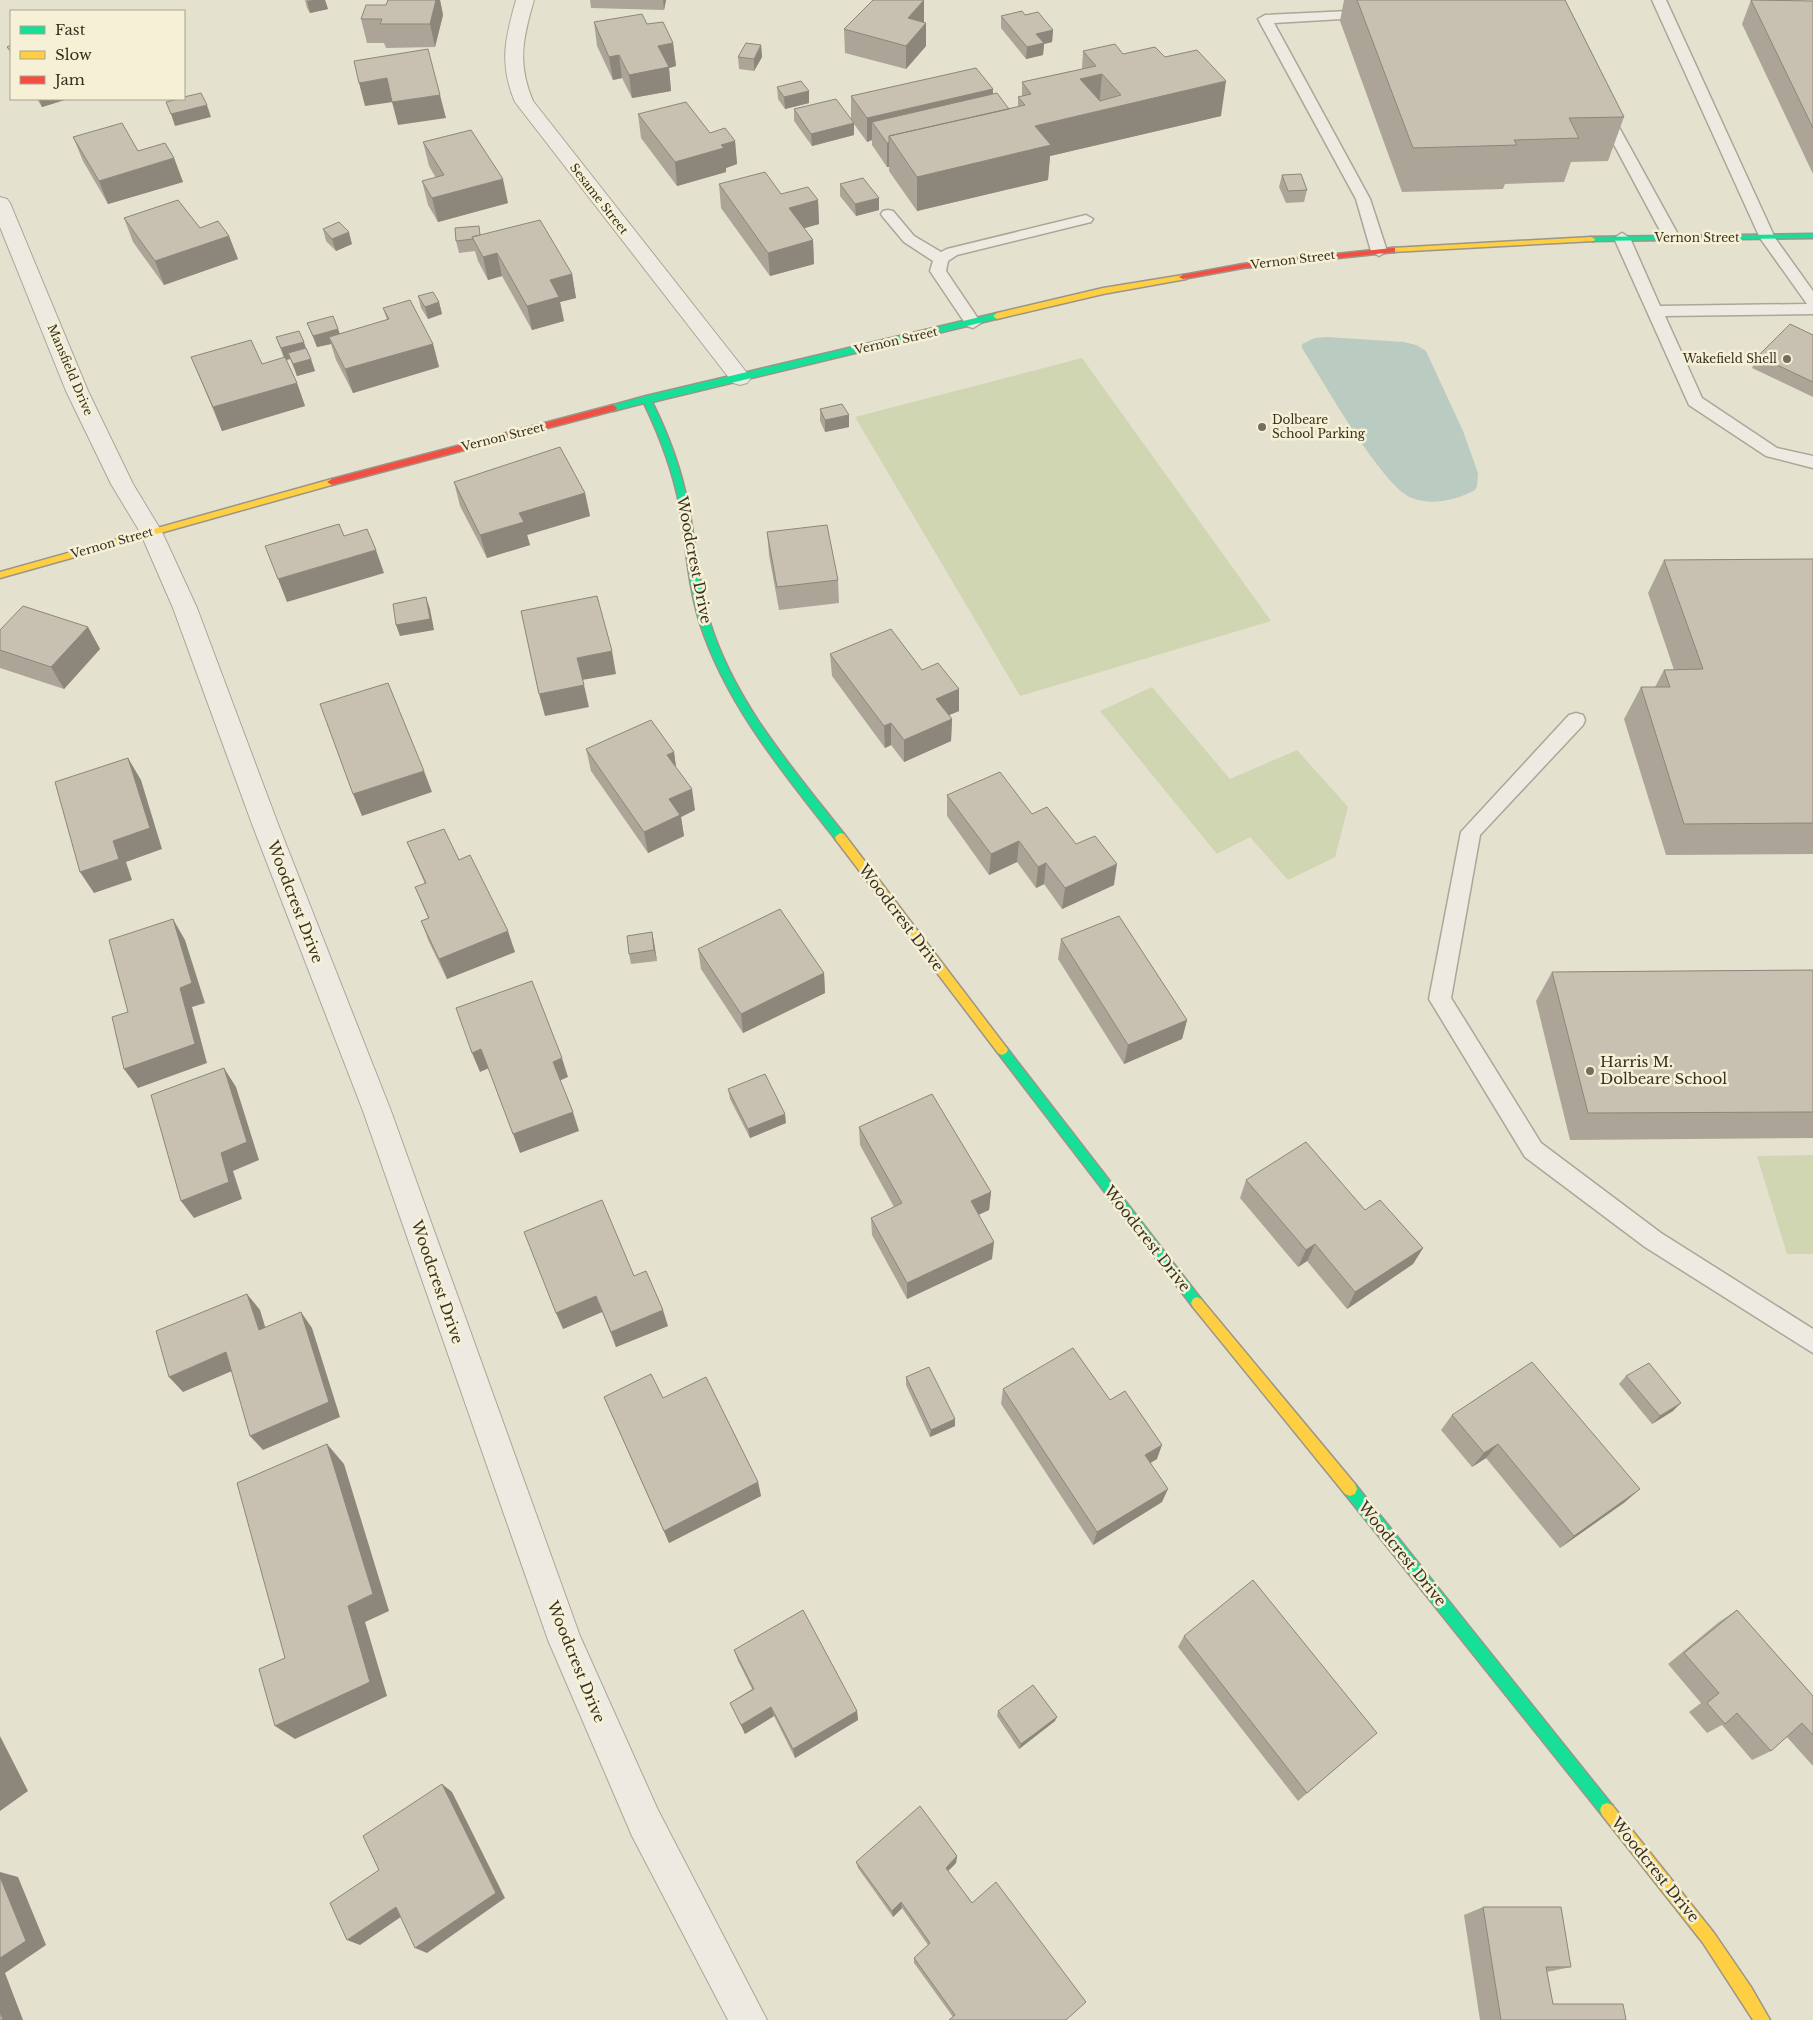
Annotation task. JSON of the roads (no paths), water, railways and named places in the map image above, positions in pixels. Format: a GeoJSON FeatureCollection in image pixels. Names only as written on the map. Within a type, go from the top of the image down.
{"type":"FeatureCollection","features":[{"type":"Feature","properties":{"kind":"main road","name":"Vernon Street"},"geometry":{"type":"LineString","coordinates":[[0,575],[421,458],[646,400],[1103,291],[1171,277],[1312,257],[1567,238],[1768,238],[1813,236]]}},
{"type":"Feature","properties":{"kind":"main road","name":"Woodcrest Drive"},"geometry":{"type":"LineString","coordinates":[[646,400],[668,447],[682,492],[691,560],[701,608],[710,637],[720,666],[750,719],[1162,1260],[1413,1566],[1714,1945],[1746,1991],[1762,2020]]}},
{"type":"Feature","properties":{"kind":"street","name":"Sesame Street"},"geometry":{"type":"LineString","coordinates":[[525,0],[512,48],[512,62],[517,89],[524,102],[740,378]]}},
{"type":"Feature","properties":{"kind":"street","name":"Mansfield Drive"},"geometry":{"type":"LineString","coordinates":[[0,202],[78,391],[122,484],[152,532]]}},
{"type":"Feature","properties":{"kind":"street","name":"Woodcrest Drive"},"geometry":{"type":"LineString","coordinates":[[152,532],[185,608],[264,824],[378,1111],[565,1640],[645,1823],[748,2020]]}},
{"type":"Feature","properties":{"kind":"lane"},"geometry":{"type":"LineString","coordinates":[[1659,0],[1768,238],[1813,302]]}},
{"type":"Feature","properties":{"kind":"lane"},"geometry":{"type":"LineString","coordinates":[[1379,251],[1363,199],[1265,19],[1381,14]]}},
{"type":"Feature","properties":{"kind":"lane"},"geometry":{"type":"LineString","coordinates":[[1598,100],[1672,238]]}},
{"type":"Feature","properties":{"kind":"lane"},"geometry":{"type":"LineString","coordinates":[[888,214],[908,239],[941,259]]}},
{"type":"Feature","properties":{"kind":"lane"},"geometry":{"type":"LineString","coordinates":[[972,323],[938,271],[941,259],[956,251],[1086,219]]}},
{"type":"Feature","properties":{"kind":"lane"},"geometry":{"type":"LineString","coordinates":[[1622,238],[1695,401],[1772,452],[1813,462]]}},
{"type":"Feature","properties":{"kind":"lane"},"geometry":{"type":"LineString","coordinates":[[1654,311],[1813,309]]}},
{"type":"Feature","properties":{"kind":"lane"},"geometry":{"type":"LineString","coordinates":[[1576,720],[1471,832],[1440,999],[1533,1150],[1654,1240],[1813,1342]]}},
{"type":"Feature","properties":{"kind":"place","name":"Wakefield Shell"},"geometry":{"type":"Point","coordinates":[1787,359]}},
{"type":"Feature","properties":{"kind":"place","name":"Dolbeare School Parking"},"geometry":{"type":"Point","coordinates":[1262,427]}},
{"type":"Feature","properties":{"kind":"place","name":"Harris M. Dolbeare School"},"geometry":{"type":"Point","coordinates":[1590,1071]}}]}
